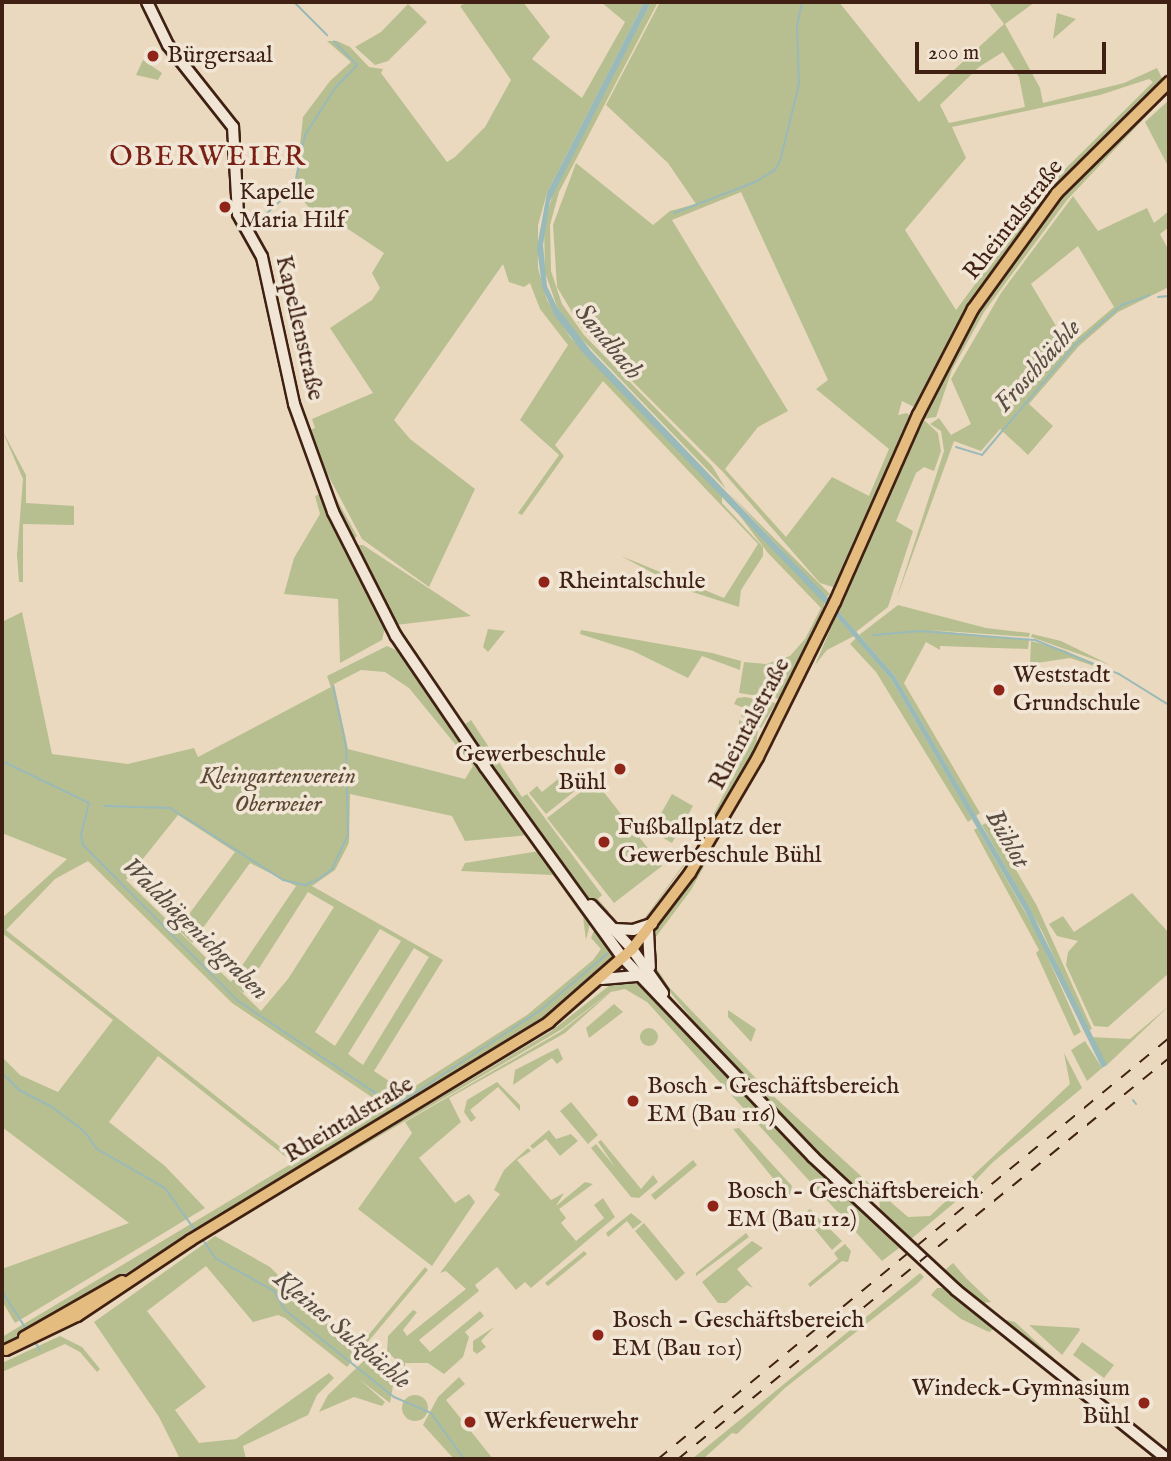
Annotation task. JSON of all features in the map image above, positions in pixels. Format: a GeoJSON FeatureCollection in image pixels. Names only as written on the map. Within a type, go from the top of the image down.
{"type":"FeatureCollection","features":[{"type":"Feature","properties":{"kind":"main road","name":"Rheintalstraße"},"geometry":{"type":"LineString","coordinates":[[4,1352],[549,1022],[602,979],[632,949],[652,927],[690,873],[758,757],[835,603],[918,415],[991,280],[1057,193],[1169,82]]}},
{"type":"Feature","properties":{"kind":"street","name":"Kapellenstraße"},"geometry":{"type":"LineString","coordinates":[[147,2],[168,45],[233,127],[238,214],[266,269],[302,431],[348,547],[396,636],[485,767],[578,892]]}},
{"type":"Feature","properties":{"kind":"street"},"geometry":{"type":"LineString","coordinates":[[578,892],[632,949],[667,999]]}},
{"type":"Feature","properties":{"kind":"street"},"geometry":{"type":"LineString","coordinates":[[578,892],[623,958],[639,976],[667,999],[793,1136],[904,1244],[1011,1337],[1167,1459]]}},
{"type":"Feature","properties":{"kind":"street"},"geometry":{"type":"LineString","coordinates":[[615,929],[652,927],[647,956],[652,974]]}},
{"type":"Feature","properties":{"kind":"street"},"geometry":{"type":"LineString","coordinates":[[602,979],[639,976]]}},
{"type":"Feature","properties":{"kind":"green space"},"geometry":{"type":"Polygon","coordinates":[[[467,2],[523,2],[550,37],[532,59],[582,98],[625,22],[601,2],[644,2],[547,193],[538,225],[538,268],[547,300],[570,337],[722,493],[722,503],[763,547],[763,556],[741,590],[739,607],[683,589],[621,556],[724,598],[758,544],[603,381],[555,445],[564,456],[522,515],[518,513],[559,455],[520,420],[568,345],[540,309],[530,283],[524,287],[509,282],[503,264],[394,420],[410,439],[475,489],[429,587],[362,539],[320,460],[310,430],[315,428],[312,419],[373,393],[330,328],[372,300],[380,288],[372,273],[384,253],[336,221],[323,224],[295,191],[303,117],[330,81],[351,62],[327,41],[337,41],[350,47],[369,67],[383,69],[381,73],[447,162],[485,127],[511,80],[460,6],[467,2]]]}},
{"type":"Feature","properties":{"kind":"green space"},"geometry":{"type":"Polygon","coordinates":[[[651,2],[658,2],[559,192],[550,225],[551,271],[562,304],[584,335],[712,466],[726,489],[573,330],[557,307],[545,272],[544,225],[555,186],[651,2]]]}},
{"type":"Feature","properties":{"kind":"green space"},"geometry":{"type":"Polygon","coordinates":[[[660,2],[839,2],[919,102],[1004,24],[988,2],[1035,2],[1005,24],[1040,88],[1043,103],[1124,83],[1157,68],[1163,80],[1055,188],[985,281],[916,408],[902,401],[898,415],[907,413],[912,418],[836,588],[820,583],[723,472],[619,368],[581,327],[557,287],[553,225],[576,163],[653,225],[670,211],[696,204],[668,163],[606,105],[660,2]],[[1003,52],[979,67],[940,105],[949,123],[1025,107],[1019,77],[1003,52]],[[1149,79],[1100,95],[952,127],[966,158],[905,230],[956,310],[1047,187],[1153,82],[1149,79]],[[741,192],[672,220],[788,411],[758,427],[725,469],[786,537],[832,477],[869,496],[889,449],[816,389],[828,380],[741,192]]]}},
{"type":"Feature","properties":{"kind":"green space"},"geometry":{"type":"Polygon","coordinates":[[[408,4],[427,22],[388,61],[375,65],[355,47],[381,32],[408,4]]]}},
{"type":"Feature","properties":{"kind":"green space"},"geometry":{"type":"Polygon","coordinates":[[[1057,13],[1076,19],[1053,39],[1057,13]]]}},
{"type":"Feature","properties":{"kind":"green space"},"geometry":{"type":"Polygon","coordinates":[[[143,60],[162,73],[158,80],[136,75],[143,60]]]}},
{"type":"Feature","properties":{"kind":"green space"},"geometry":{"type":"Polygon","coordinates":[[[1169,92],[1067,200],[984,312],[952,370],[936,417],[923,419],[938,433],[941,451],[934,471],[924,467],[916,473],[896,521],[913,531],[888,607],[856,632],[838,611],[838,604],[919,422],[972,318],[1053,203],[1148,107],[1169,92]]]}},
{"type":"Feature","properties":{"kind":"green space"},"geometry":{"type":"Polygon","coordinates":[[[1169,100],[1169,168],[1145,122],[1169,100]]]}},
{"type":"Feature","properties":{"kind":"green space"},"geometry":{"type":"Polygon","coordinates":[[[1073,196],[1098,231],[1147,208],[1154,223],[1169,211],[1169,227],[1160,234],[1169,251],[1169,287],[1118,312],[1079,346],[1029,404],[1053,426],[1028,455],[1000,429],[981,451],[954,441],[896,600],[944,451],[941,431],[930,424],[939,418],[951,435],[971,424],[951,379],[1001,293],[1073,196]],[[1078,246],[1031,284],[1068,346],[1114,307],[1078,246]]]}},
{"type":"Feature","properties":{"kind":"green space"},"geometry":{"type":"Polygon","coordinates":[[[2,430],[26,475],[26,503],[74,506],[74,525],[23,524],[23,582],[19,582],[17,555],[23,479],[2,430]]]}},
{"type":"Feature","properties":{"kind":"green space"},"geometry":{"type":"Polygon","coordinates":[[[325,478],[357,536],[353,541],[349,541],[325,478]]]}},
{"type":"Feature","properties":{"kind":"green space"},"geometry":{"type":"Polygon","coordinates":[[[728,492],[830,594],[826,598],[728,492]]]}},
{"type":"Feature","properties":{"kind":"green space"},"geometry":{"type":"Polygon","coordinates":[[[320,494],[385,627],[382,640],[340,663],[338,599],[284,594],[294,558],[320,514],[315,496],[320,494]]]}},
{"type":"Feature","properties":{"kind":"green space"},"geometry":{"type":"Polygon","coordinates":[[[725,496],[824,602],[824,611],[780,699],[739,693],[744,662],[766,664],[790,656],[805,639],[821,608],[768,553],[725,496]]]}},
{"type":"Feature","properties":{"kind":"green space"},"geometry":{"type":"Polygon","coordinates":[[[356,545],[363,545],[471,616],[396,625],[356,545]]]}},
{"type":"Feature","properties":{"kind":"green space"},"geometry":{"type":"Polygon","coordinates":[[[898,605],[986,628],[1030,633],[1029,637],[929,630],[1029,640],[1028,649],[940,646],[940,650],[926,642],[904,683],[980,813],[976,816],[895,676],[859,635],[898,605]]]}},
{"type":"Feature","properties":{"kind":"green space","name":"Kleingartenverein Oberweier"},"geometry":{"type":"Polygon","coordinates":[[[22,612],[52,754],[128,764],[194,748],[198,757],[331,687],[327,676],[387,646],[398,651],[528,835],[465,841],[452,816],[350,794],[349,843],[335,870],[312,886],[443,960],[374,1071],[401,1089],[290,1160],[158,1056],[109,1122],[165,1166],[205,1208],[15,1323],[2,1301],[2,1269],[129,1223],[2,1127],[2,1057],[20,1075],[58,1092],[113,1020],[2,933],[2,918],[67,859],[2,833],[2,622],[22,612]],[[361,670],[334,684],[348,749],[465,779],[473,766],[409,688],[385,672],[361,670]],[[178,815],[126,880],[231,982],[296,886],[250,863],[192,943],[178,929],[235,852],[178,815]],[[88,861],[55,879],[6,930],[288,1153],[376,1100],[232,1003],[88,861]],[[308,892],[243,993],[233,984],[261,1011],[288,979],[334,907],[308,892]],[[380,929],[315,1032],[335,1046],[401,941],[380,929]],[[414,948],[348,1054],[363,1065],[429,957],[414,948]]]}},
{"type":"Feature","properties":{"kind":"green space"},"geometry":{"type":"Polygon","coordinates":[[[836,616],[854,636],[827,650],[815,665],[836,616]]]}},
{"type":"Feature","properties":{"kind":"green space"},"geometry":{"type":"Polygon","coordinates":[[[488,629],[505,631],[488,652],[483,647],[488,629]]]}},
{"type":"Feature","properties":{"kind":"green space"},"geometry":{"type":"Polygon","coordinates":[[[581,630],[712,653],[741,661],[740,670],[702,656],[688,678],[633,651],[580,634],[581,630]]]}},
{"type":"Feature","properties":{"kind":"green space"},"geometry":{"type":"Polygon","coordinates":[[[1032,634],[1061,641],[1110,665],[1031,637],[1032,634]]]}},
{"type":"Feature","properties":{"kind":"green space"},"geometry":{"type":"Polygon","coordinates":[[[856,638],[891,679],[972,819],[968,822],[876,672],[850,644],[856,638]]]}},
{"type":"Feature","properties":{"kind":"green space"},"geometry":{"type":"Polygon","coordinates":[[[1031,641],[1064,650],[1106,670],[1070,658],[1030,664],[1031,641]]]}},
{"type":"Feature","properties":{"kind":"green space"},"geometry":{"type":"Polygon","coordinates":[[[737,698],[776,703],[761,728],[741,716],[744,708],[734,704],[737,698]]]}},
{"type":"Feature","properties":{"kind":"green space"},"geometry":{"type":"Polygon","coordinates":[[[449,704],[464,725],[471,720],[522,797],[527,794],[602,895],[598,899],[610,913],[592,904],[563,869],[446,706],[449,704]]]}},
{"type":"Feature","properties":{"kind":"green space"},"geometry":{"type":"Polygon","coordinates":[[[739,720],[758,729],[756,747],[708,832],[643,922],[628,929],[613,925],[606,918],[626,927],[644,919],[699,843],[751,741],[739,731],[739,720]]]}},
{"type":"Feature","properties":{"kind":"green space"},"geometry":{"type":"Polygon","coordinates":[[[568,771],[577,783],[583,779],[586,782],[546,814],[529,793],[537,786],[542,792],[568,771]]]}},
{"type":"Feature","properties":{"kind":"green space","name":"Fußballplatz der Gewerbeschule Bühl"},"geometry":{"type":"Polygon","coordinates":[[[595,781],[662,866],[614,903],[547,818],[595,781]]]}},
{"type":"Feature","properties":{"kind":"green space"},"geometry":{"type":"Polygon","coordinates":[[[672,794],[693,806],[672,843],[651,831],[672,794]]]}},
{"type":"Feature","properties":{"kind":"green space"},"geometry":{"type":"Polygon","coordinates":[[[735,810],[691,890],[652,942],[651,936],[735,810]]]}},
{"type":"Feature","properties":{"kind":"green space"},"geometry":{"type":"Polygon","coordinates":[[[988,822],[1037,906],[1092,1029],[1087,1031],[1043,933],[982,825],[988,822]]]}},
{"type":"Feature","properties":{"kind":"green space"},"geometry":{"type":"Polygon","coordinates":[[[977,828],[1037,933],[1081,1032],[1074,1036],[1036,953],[1039,950],[974,830],[977,828]]]}},
{"type":"Feature","properties":{"kind":"green space"},"geometry":{"type":"Polygon","coordinates":[[[540,851],[591,920],[586,940],[583,917],[553,875],[461,871],[465,863],[540,851]]]}},
{"type":"Feature","properties":{"kind":"green space"},"geometry":{"type":"Polygon","coordinates":[[[1132,893],[1169,933],[1169,973],[1108,1027],[1094,1026],[1066,965],[1068,952],[1078,941],[1057,936],[1049,924],[1063,916],[1074,932],[1132,893]]]}},
{"type":"Feature","properties":{"kind":"green space"},"geometry":{"type":"Polygon","coordinates":[[[594,930],[613,952],[611,964],[534,1027],[2,1348],[2,1337],[326,1143],[527,1015],[593,960],[601,949],[591,938],[594,930]]]}},
{"type":"Feature","properties":{"kind":"green space"},"geometry":{"type":"Polygon","coordinates":[[[652,961],[669,987],[769,1092],[872,1186],[874,1210],[727,1062],[657,976],[652,961]]]}},
{"type":"Feature","properties":{"kind":"green space"},"geometry":{"type":"Polygon","coordinates":[[[628,978],[646,989],[899,1248],[882,1261],[647,1002],[625,989],[611,992],[565,1033],[449,1098],[461,1122],[419,1158],[455,1203],[469,1194],[475,1202],[432,1266],[358,1209],[412,1133],[405,1122],[560,1032],[622,983],[562,1029],[207,1237],[550,1032],[610,985],[628,978]]]}},
{"type":"Feature","properties":{"kind":"green space"},"geometry":{"type":"Polygon","coordinates":[[[614,1004],[623,1012],[589,1038],[586,1028],[614,1004]]]}},
{"type":"Feature","properties":{"kind":"green space"},"geometry":{"type":"Polygon","coordinates":[[[1169,1006],[1107,1065],[1103,1061],[1090,1037],[1130,1039],[1169,1006]]]}},
{"type":"Feature","properties":{"kind":"green space"},"geometry":{"type":"Polygon","coordinates":[[[728,1010],[756,1029],[751,1042],[728,1017],[728,1010]]]}},
{"type":"Feature","properties":{"kind":"green space"},"geometry":{"type":"Polygon","coordinates":[[[649,1028],[655,1031],[658,1037],[655,1043],[649,1046],[643,1043],[640,1037],[643,1031],[649,1028]]]}},
{"type":"Feature","properties":{"kind":"green space"},"geometry":{"type":"Polygon","coordinates":[[[1085,1041],[1102,1068],[1087,1081],[1071,1050],[1085,1041]]]}},
{"type":"Feature","properties":{"kind":"green space"},"geometry":{"type":"Polygon","coordinates":[[[558,1048],[563,1059],[557,1064],[552,1058],[513,1085],[515,1070],[558,1048]]]}},
{"type":"Feature","properties":{"kind":"green space"},"geometry":{"type":"Polygon","coordinates":[[[1064,1053],[1082,1088],[992,1163],[954,1203],[911,1239],[880,1213],[879,1192],[908,1217],[930,1216],[1070,1084],[1064,1053]]]}},
{"type":"Feature","properties":{"kind":"green space"},"geometry":{"type":"Polygon","coordinates":[[[497,1082],[520,1105],[520,1111],[498,1087],[470,1110],[476,1118],[471,1122],[464,1112],[467,1100],[497,1082]]]}},
{"type":"Feature","properties":{"kind":"green space"},"geometry":{"type":"Polygon","coordinates":[[[697,1100],[719,1110],[719,1117],[710,1123],[694,1103],[697,1100]]]}},
{"type":"Feature","properties":{"kind":"green space"},"geometry":{"type":"Polygon","coordinates":[[[571,1102],[598,1135],[588,1144],[560,1111],[571,1102]]]}},
{"type":"Feature","properties":{"kind":"green space"},"geometry":{"type":"Polygon","coordinates":[[[739,1128],[792,1186],[789,1198],[733,1129],[739,1128]]]}},
{"type":"Feature","properties":{"kind":"green space"},"geometry":{"type":"Polygon","coordinates":[[[549,1130],[556,1139],[571,1134],[578,1141],[560,1156],[546,1139],[533,1149],[530,1146],[549,1130]]]}},
{"type":"Feature","properties":{"kind":"green space"},"geometry":{"type":"Polygon","coordinates":[[[601,1140],[641,1189],[653,1175],[658,1182],[639,1198],[631,1197],[591,1148],[596,1144],[615,1167],[598,1142],[601,1140]]]}},
{"type":"Feature","properties":{"kind":"green space"},"geometry":{"type":"Polygon","coordinates":[[[528,1148],[531,1151],[517,1160],[551,1200],[564,1193],[556,1206],[585,1182],[593,1184],[559,1209],[566,1218],[561,1223],[576,1241],[604,1218],[594,1205],[603,1198],[615,1217],[531,1288],[525,1282],[516,1290],[497,1267],[475,1285],[479,1291],[419,1340],[430,1352],[480,1311],[484,1316],[465,1332],[469,1337],[463,1357],[444,1374],[428,1363],[405,1363],[405,1367],[387,1352],[388,1336],[413,1310],[417,1312],[403,1330],[407,1336],[466,1289],[446,1271],[440,1273],[500,1194],[494,1190],[504,1170],[528,1148]]]}},
{"type":"Feature","properties":{"kind":"green space"},"geometry":{"type":"Polygon","coordinates":[[[693,1160],[697,1165],[655,1200],[651,1195],[693,1160]]]}},
{"type":"Feature","properties":{"kind":"green space"},"geometry":{"type":"Polygon","coordinates":[[[810,1209],[842,1241],[832,1250],[803,1215],[780,1230],[810,1209]]]}},
{"type":"Feature","properties":{"kind":"green space"},"geometry":{"type":"Polygon","coordinates":[[[631,1213],[642,1222],[633,1229],[627,1221],[608,1237],[606,1233],[631,1213]]]}},
{"type":"Feature","properties":{"kind":"green space"},"geometry":{"type":"Polygon","coordinates":[[[644,1223],[685,1273],[676,1281],[635,1231],[644,1223]]]}},
{"type":"Feature","properties":{"kind":"green space"},"geometry":{"type":"Polygon","coordinates":[[[746,1233],[749,1237],[696,1276],[696,1273],[746,1233]]]}},
{"type":"Feature","properties":{"kind":"green space"},"geometry":{"type":"Polygon","coordinates":[[[215,1236],[270,1267],[355,1351],[425,1267],[428,1270],[347,1367],[285,1318],[278,1315],[253,1322],[206,1266],[147,1311],[206,1387],[175,1410],[199,1443],[236,1439],[329,1373],[334,1378],[317,1395],[308,1415],[243,1446],[246,1459],[180,1459],[159,1417],[94,1322],[215,1236]]]}},
{"type":"Feature","properties":{"kind":"green space"},"geometry":{"type":"Polygon","coordinates":[[[752,1241],[763,1248],[737,1269],[753,1288],[747,1285],[726,1303],[718,1303],[702,1282],[752,1241]]]}},
{"type":"Feature","properties":{"kind":"green space"},"geometry":{"type":"Polygon","coordinates":[[[845,1244],[851,1251],[848,1262],[842,1261],[810,1287],[808,1284],[838,1259],[834,1253],[845,1244]]]}},
{"type":"Feature","properties":{"kind":"green space"},"geometry":{"type":"Polygon","coordinates":[[[584,1251],[587,1254],[548,1286],[545,1283],[584,1251]]]}},
{"type":"Feature","properties":{"kind":"green space"},"geometry":{"type":"Polygon","coordinates":[[[953,1263],[991,1302],[983,1303],[945,1270],[953,1263]]]}},
{"type":"Feature","properties":{"kind":"green space"},"geometry":{"type":"Polygon","coordinates":[[[920,1273],[924,1277],[917,1284],[785,1388],[737,1434],[732,1433],[703,1459],[692,1459],[920,1273]]]}},
{"type":"Feature","properties":{"kind":"green space"},"geometry":{"type":"Polygon","coordinates":[[[937,1288],[946,1288],[994,1329],[989,1332],[961,1319],[931,1295],[937,1288]]]}},
{"type":"Feature","properties":{"kind":"green space"},"geometry":{"type":"Polygon","coordinates":[[[1007,1320],[1015,1322],[1054,1358],[1049,1363],[1003,1324],[1007,1320]]]}},
{"type":"Feature","properties":{"kind":"green space"},"geometry":{"type":"Polygon","coordinates":[[[1029,1325],[1079,1328],[1080,1330],[1062,1355],[1029,1325]]]}},
{"type":"Feature","properties":{"kind":"green space"},"geometry":{"type":"Polygon","coordinates":[[[494,1327],[481,1341],[486,1347],[477,1354],[473,1351],[473,1341],[494,1327]]]}},
{"type":"Feature","properties":{"kind":"green space"},"geometry":{"type":"Polygon","coordinates":[[[60,1336],[82,1347],[100,1369],[97,1372],[80,1352],[65,1344],[2,1372],[2,1363],[60,1336]]]}},
{"type":"Feature","properties":{"kind":"green space"},"geometry":{"type":"Polygon","coordinates":[[[1082,1342],[1114,1365],[1104,1378],[1073,1355],[1082,1342]]]}},
{"type":"Feature","properties":{"kind":"green space"},"geometry":{"type":"Polygon","coordinates":[[[369,1356],[381,1357],[395,1374],[390,1403],[360,1380],[385,1402],[382,1406],[354,1397],[319,1412],[328,1395],[369,1356]]]}},
{"type":"Feature","properties":{"kind":"green space"},"geometry":{"type":"Polygon","coordinates":[[[459,1377],[465,1384],[446,1400],[493,1459],[454,1459],[423,1425],[438,1397],[459,1377]]]}},
{"type":"Feature","properties":{"kind":"green space"},"geometry":{"type":"Polygon","coordinates":[[[415,1395],[424,1399],[428,1408],[424,1417],[415,1421],[406,1417],[402,1408],[406,1399],[415,1395]]]}},
{"type":"Feature","properties":{"kind":"water"},"geometry":{"type":"Polygon","coordinates":[[[644,2],[651,2],[550,201],[543,245],[547,286],[557,307],[591,351],[829,599],[826,605],[583,353],[555,316],[542,287],[537,247],[547,193],[644,2]]]}},
{"type":"Feature","properties":{"kind":"water"},"geometry":{"type":"Polygon","coordinates":[[[838,611],[895,676],[1029,907],[1107,1065],[1102,1068],[1025,911],[891,679],[836,616],[838,611]]]}},
{"type":"Feature","properties":{"kind":"waterway"},"geometry":{"type":"LineString","coordinates":[[294,2],[327,35]]}},
{"type":"Feature","properties":{"kind":"waterway"},"geometry":{"type":"LineString","coordinates":[[674,213],[755,182],[775,170],[780,161],[799,84],[797,26],[802,2]]}},
{"type":"Feature","properties":{"kind":"waterway"},"geometry":{"type":"LineString","coordinates":[[263,217],[294,188],[305,135],[335,88],[357,65],[334,41]]}},
{"type":"Feature","properties":{"kind":"waterway","name":"Froschbächle"},"geometry":{"type":"LineString","coordinates":[[956,447],[982,455],[1075,345],[1122,305],[1149,295]]}},
{"type":"Feature","properties":{"kind":"waterway","name":"Froschbächle"},"geometry":{"type":"LineString","coordinates":[[1158,297],[1169,296]]}},
{"type":"Feature","properties":{"kind":"waterway"},"geometry":{"type":"LineString","coordinates":[[873,635],[920,631],[1035,640],[1119,674],[1169,705]]}},
{"type":"Feature","properties":{"kind":"waterway"},"geometry":{"type":"LineString","coordinates":[[104,806],[170,808],[283,880],[305,885],[317,880],[332,869],[348,834],[346,746],[333,686]]}},
{"type":"Feature","properties":{"kind":"waterway","name":"Waldhägenichgraben"},"geometry":{"type":"LineString","coordinates":[[2,761],[89,803],[81,834],[83,845],[238,1001],[395,1106],[542,1009],[608,953]]}},
{"type":"Feature","properties":{"kind":"waterway","name":"Kleines Sulzbächle"},"geometry":{"type":"LineString","coordinates":[[2,1073],[19,1090],[52,1107],[85,1132],[97,1149],[165,1188],[197,1233]]}},
{"type":"Feature","properties":{"kind":"waterway","name":"Bühlot"},"geometry":{"type":"LineString","coordinates":[[1133,1100],[1136,1104]]}},
{"type":"Feature","properties":{"kind":"waterway","name":"Kleines Sulzbächle"},"geometry":{"type":"LineString","coordinates":[[203,1240],[215,1258],[274,1291],[285,1310],[394,1397],[431,1413],[464,1459]]}},
{"type":"Feature","properties":{"kind":"waterway"},"geometry":{"type":"LineString","coordinates":[[2,1291],[28,1332]]}},
{"type":"Feature","properties":{"kind":"waterway"},"geometry":{"type":"LineString","coordinates":[[35,1342],[40,1350]]}},
{"type":"Feature","properties":{"kind":"railway"},"geometry":{"type":"LineString","coordinates":[[658,1459],[1169,1038]]}},
{"type":"Feature","properties":{"kind":"railway"},"geometry":{"type":"LineString","coordinates":[[678,1459],[1169,1058]]}},
{"type":"Feature","properties":{"kind":"place","name":"Bürgersaal"},"geometry":{"type":"Point","coordinates":[153,56]}},
{"type":"Feature","properties":{"kind":"place","name":"Kapelle Maria Hilf"},"geometry":{"type":"Point","coordinates":[225,207]}},
{"type":"Feature","properties":{"kind":"place","name":"Rheintalschule"},"geometry":{"type":"Point","coordinates":[544,582]}},
{"type":"Feature","properties":{"kind":"place","name":"Weststadt Grundschule"},"geometry":{"type":"Point","coordinates":[999,690]}},
{"type":"Feature","properties":{"kind":"place","name":"Gewerbeschule Bühl"},"geometry":{"type":"Point","coordinates":[620,769]}},
{"type":"Feature","properties":{"kind":"place","name":"Fußballplatz der Gewerbeschule Bühl"},"geometry":{"type":"Point","coordinates":[604,842]}},
{"type":"Feature","properties":{"kind":"place","name":"Bosch - Geschäftsbereich EM (Bau 116)"},"geometry":{"type":"Point","coordinates":[633,1101]}},
{"type":"Feature","properties":{"kind":"place","name":"Bosch - Geschäftsbereich EM (Bau 112)"},"geometry":{"type":"Point","coordinates":[713,1206]}},
{"type":"Feature","properties":{"kind":"place","name":"Bosch - Geschäftsbereich EM (Bau 101)"},"geometry":{"type":"Point","coordinates":[598,1335]}},
{"type":"Feature","properties":{"kind":"place","name":"Windeck-Gymnasium Bühl"},"geometry":{"type":"Point","coordinates":[1144,1403]}},
{"type":"Feature","properties":{"kind":"place","name":"Werkfeuerwehr"},"geometry":{"type":"Point","coordinates":[470,1422]}},
{"type":"Feature","properties":{"kind":"district","name":"OBERWEIER"},"geometry":{"type":"Point","coordinates":[208,158]}},
{"type":"Feature","properties":{"kind":"water label","name":"Sandbach"},"geometry":{"type":"Point","coordinates":[608,342]}}]}
